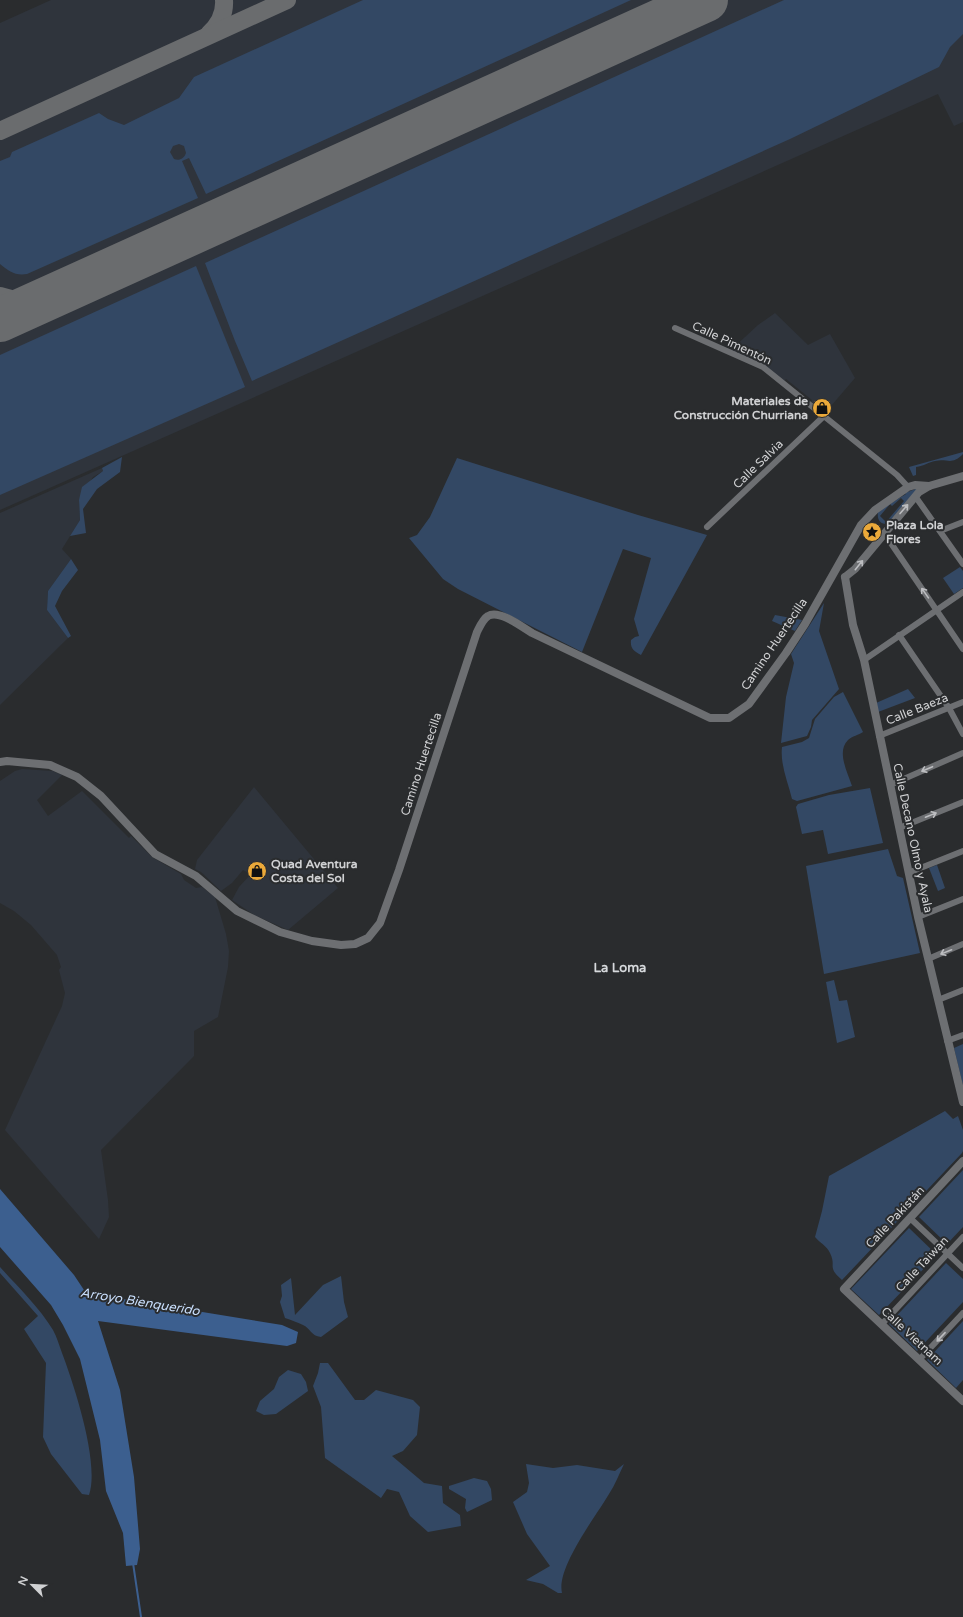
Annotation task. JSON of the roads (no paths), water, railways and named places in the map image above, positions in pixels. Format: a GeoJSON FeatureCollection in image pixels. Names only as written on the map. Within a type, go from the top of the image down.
{"type":"FeatureCollection","features":[{"type":"Feature","properties":{"kind":"street","name":"Calle Pimentón"},"geometry":{"type":"LineString","coordinates":[[675,328],[763,367],[897,475],[908,487]]}},
{"type":"Feature","properties":{"kind":"street","name":"Calle Salvia"},"geometry":{"type":"LineString","coordinates":[[707,527],[824,416]]}},
{"type":"Feature","properties":{"kind":"street"},"geometry":{"type":"LineString","coordinates":[[929,486],[915,484],[908,487],[875,510],[861,525],[835,570],[845,577],[856,569],[919,492],[929,486],[963,476]]}},
{"type":"Feature","properties":{"kind":"street"},"geometry":{"type":"LineString","coordinates":[[915,496],[940,531],[960,554],[963,564]]}},
{"type":"Feature","properties":{"kind":"street"},"geometry":{"type":"LineString","coordinates":[[940,531],[963,522]]}},
{"type":"Feature","properties":{"kind":"street"},"geometry":{"type":"LineString","coordinates":[[884,533],[963,648]]}},
{"type":"Feature","properties":{"kind":"street","name":"Camino Huertecilla"},"geometry":{"type":"LineString","coordinates":[[0,762],[7,761],[50,765],[78,777],[101,796],[155,854],[196,876],[238,911],[280,932],[312,941],[341,945],[355,944],[368,938],[380,922],[399,870],[477,632],[488,616],[497,614],[505,617],[532,633],[710,718],[729,718],[749,704],[786,653],[805,624],[835,570]]}},
{"type":"Feature","properties":{"kind":"street","name":"Calle Decano Olmo y Ayala"},"geometry":{"type":"LineString","coordinates":[[845,577],[853,625],[864,660],[908,873],[963,1102]]}},
{"type":"Feature","properties":{"kind":"street"},"geometry":{"type":"LineString","coordinates":[[864,660],[963,592]]}},
{"type":"Feature","properties":{"kind":"street"},"geometry":{"type":"LineString","coordinates":[[899,635],[949,708],[963,734]]}},
{"type":"Feature","properties":{"kind":"street","name":"Calle Baeza"},"geometry":{"type":"LineString","coordinates":[[879,736],[963,702]]}},
{"type":"Feature","properties":{"kind":"street"},"geometry":{"type":"LineString","coordinates":[[890,785],[963,753]]}},
{"type":"Feature","properties":{"kind":"street"},"geometry":{"type":"LineString","coordinates":[[899,828],[963,802]]}},
{"type":"Feature","properties":{"kind":"street"},"geometry":{"type":"LineString","coordinates":[[908,873],[963,851]]}},
{"type":"Feature","properties":{"kind":"street"},"geometry":{"type":"LineString","coordinates":[[918,917],[963,900]]}},
{"type":"Feature","properties":{"kind":"street"},"geometry":{"type":"LineString","coordinates":[[928,958],[963,944]]}},
{"type":"Feature","properties":{"kind":"street"},"geometry":{"type":"LineString","coordinates":[[938,1000],[963,990]]}},
{"type":"Feature","properties":{"kind":"street"},"geometry":{"type":"LineString","coordinates":[[948,1041],[963,1035]]}},
{"type":"Feature","properties":{"kind":"street","name":"Calle Pakistán"},"geometry":{"type":"LineString","coordinates":[[844,1289],[963,1161]]}},
{"type":"Feature","properties":{"kind":"street"},"geometry":{"type":"LineString","coordinates":[[910,1218],[963,1268]]}},
{"type":"Feature","properties":{"kind":"street","name":"Calle Taiwan"},"geometry":{"type":"LineString","coordinates":[[882,1324],[963,1237]]}},
{"type":"Feature","properties":{"kind":"street","name":"Calle Vietnam"},"geometry":{"type":"LineString","coordinates":[[844,1289],[919,1360],[962,1397]]}},
{"type":"Feature","properties":{"kind":"street"},"geometry":{"type":"LineString","coordinates":[[919,1360],[963,1313]]}},
{"type":"Feature","properties":{"kind":"water","name":"Arroyo Bienquerido"},"geometry":{"type":"Polygon","coordinates":[[[0,1189],[74,1275],[86,1293],[282,1325],[298,1332],[296,1343],[287,1346],[98,1321],[120,1390],[134,1477],[140,1549],[137,1565],[126,1566],[123,1533],[106,1491],[100,1440],[80,1359],[51,1305],[0,1247],[0,1189]]]}},
{"type":"Feature","properties":{"kind":"waterway"},"geometry":{"type":"LineString","coordinates":[[133,1563],[141,1617]]}},
{"type":"Feature","properties":{"kind":"place","name":"Materiales de Construcción Churriana"},"geometry":{"type":"Point","coordinates":[822,408]}},
{"type":"Feature","properties":{"kind":"place","name":"Plaza Lola Flores"},"geometry":{"type":"Point","coordinates":[872,532]}},
{"type":"Feature","properties":{"kind":"place","name":"Quad Aventura Costa del Sol"},"geometry":{"type":"Point","coordinates":[257,871]}},
{"type":"Feature","properties":{"kind":"district","name":"La Loma"},"geometry":{"type":"Point","coordinates":[620,968]}}]}
